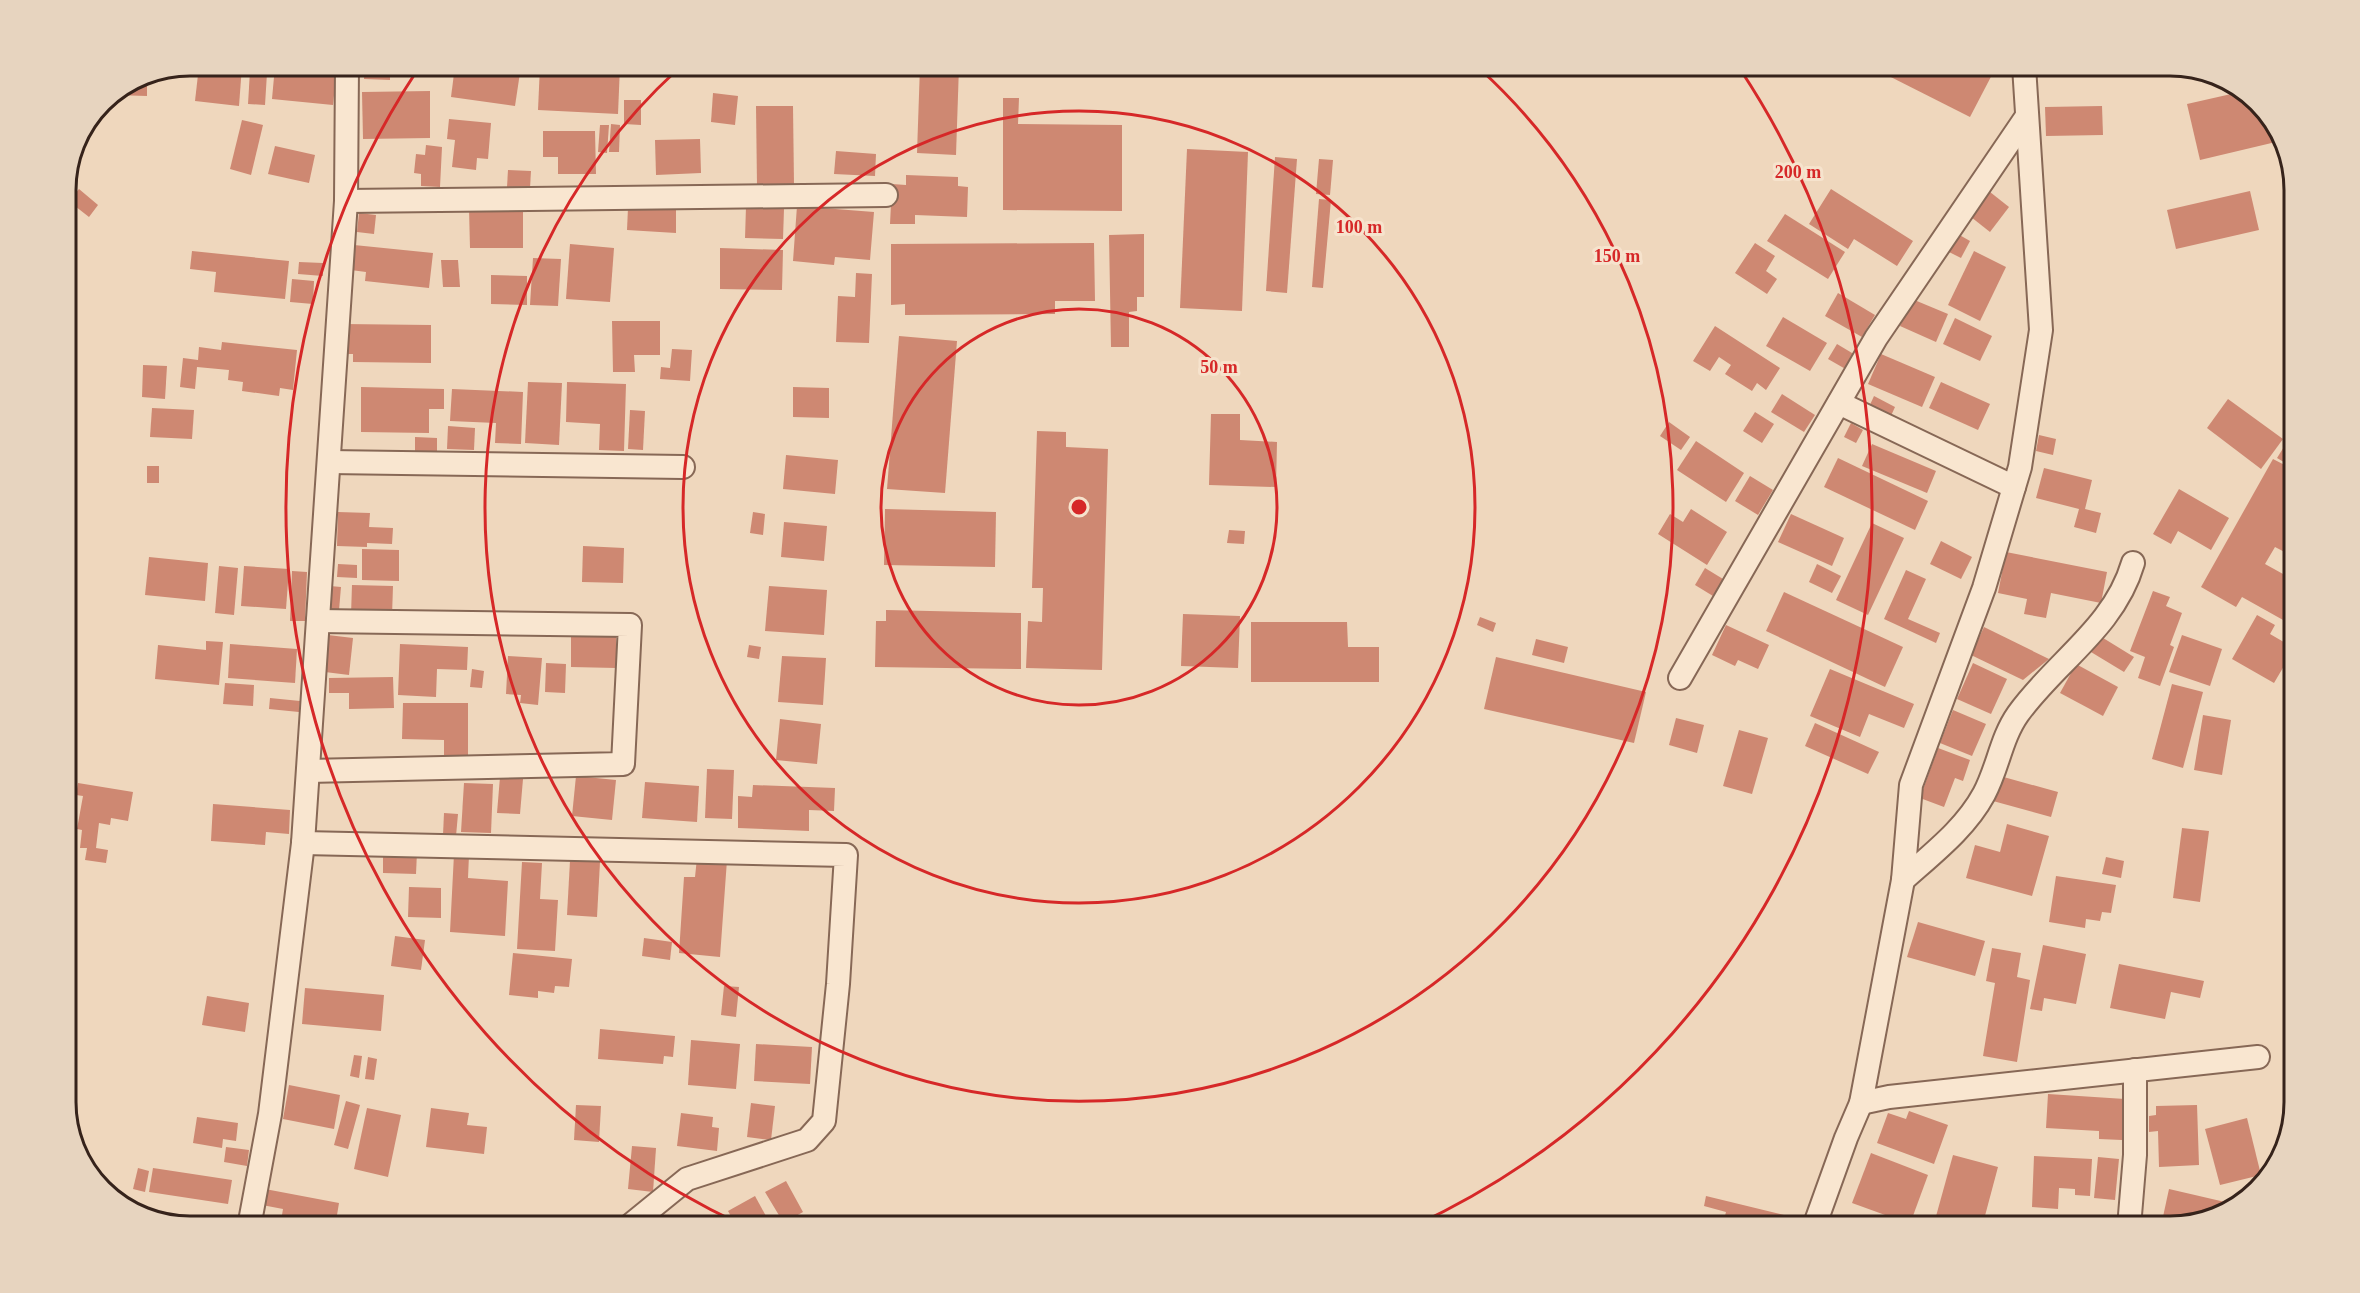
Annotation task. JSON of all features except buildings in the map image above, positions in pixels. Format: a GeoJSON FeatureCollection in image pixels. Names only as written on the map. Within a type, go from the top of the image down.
{"type":"FeatureCollection","features":[{"type":"Feature","properties":{"kind":"street"},"geometry":{"type":"LineString","coordinates":[[1818,1216],[1861,1103],[1903,880],[1911,785],[1984,588],[2014,487],[2032,400],[2041,330],[2025,76]]}},
{"type":"Feature","properties":{"kind":"street"},"geometry":{"type":"LineString","coordinates":[[251,1216],[270,1114],[303,843],[346,201],[347,77]]}},
{"type":"Feature","properties":{"kind":"street"},"geometry":{"type":"LineString","coordinates":[[1680,678],[1876,338],[2027,116]]}},
{"type":"Feature","properties":{"kind":"street"},"geometry":{"type":"LineString","coordinates":[[346,201],[886,195]]}},
{"type":"Feature","properties":{"kind":"street"},"geometry":{"type":"LineString","coordinates":[[1839,403],[2014,487]]}},
{"type":"Feature","properties":{"kind":"street"},"geometry":{"type":"LineString","coordinates":[[329,462],[683,468]]}},
{"type":"Feature","properties":{"kind":"street"},"geometry":{"type":"LineString","coordinates":[[1903,880],[1959,830],[1985,793],[1997,756],[2017,716],[2106,617],[2126,587],[2133,563]]}},
{"type":"Feature","properties":{"kind":"street"},"geometry":{"type":"LineString","coordinates":[[308,771],[623,764],[630,625],[318,621]]}},
{"type":"Feature","properties":{"kind":"street"},"geometry":{"type":"LineString","coordinates":[[303,843],[846,855],[838,984],[824,1121],[807,1140],[687,1179],[642,1216]]}},
{"type":"Feature","properties":{"kind":"street"},"geometry":{"type":"LineString","coordinates":[[1861,1103],[1889,1097],[2258,1057]]}},
{"type":"Feature","properties":{"kind":"street"},"geometry":{"type":"LineString","coordinates":[[2130,1216],[2134,1155],[2135,1070]]}}]}
